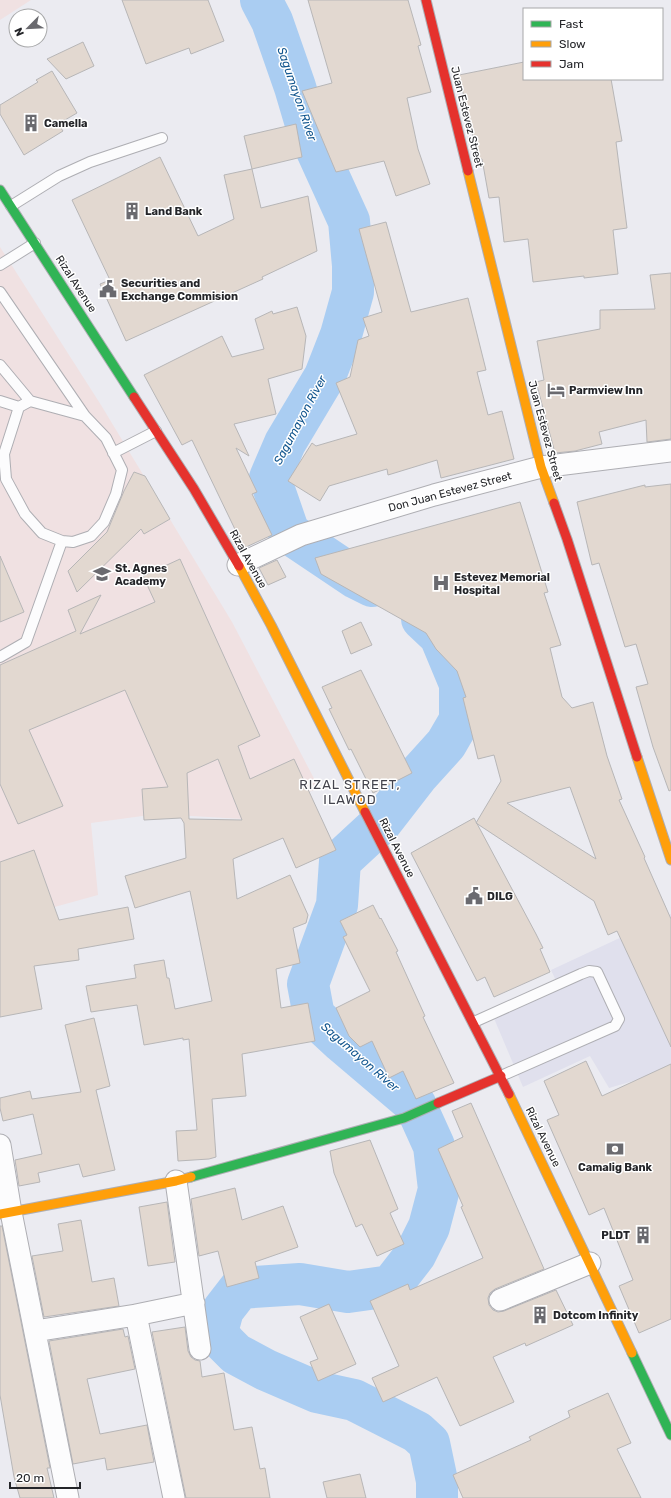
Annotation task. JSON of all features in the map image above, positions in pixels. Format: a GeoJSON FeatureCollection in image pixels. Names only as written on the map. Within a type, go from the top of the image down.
{"type":"FeatureCollection","features":[{"type":"Feature","properties":{"kind":"main road","name":"Juan Estevez Street"},"geometry":{"type":"LineString","coordinates":[[426,0],[541,467],[567,539],[671,860]]}},
{"type":"Feature","properties":{"kind":"main road","name":"Rizal Avenue"},"geometry":{"type":"LineString","coordinates":[[0,190],[194,489],[271,625],[401,883],[501,1076],[671,1435]]}},
{"type":"Feature","properties":{"kind":"main road"},"geometry":{"type":"LineString","coordinates":[[6,1213],[176,1181],[404,1118],[501,1076]]}},
{"type":"Feature","properties":{"kind":"street","name":"Don Juan Estevez Street"},"geometry":{"type":"LineString","coordinates":[[238,565],[301,534],[434,495],[541,467],[671,451]]}},
{"type":"Feature","properties":{"kind":"street"},"geometry":{"type":"LineString","coordinates":[[0,1145],[6,1213],[35,1331],[68,1498]]}},
{"type":"Feature","properties":{"kind":"street"},"geometry":{"type":"LineString","coordinates":[[176,1181],[200,1349]]}},
{"type":"Feature","properties":{"kind":"street"},"geometry":{"type":"LineString","coordinates":[[500,1300],[590,1263]]}},
{"type":"Feature","properties":{"kind":"street"},"geometry":{"type":"LineString","coordinates":[[35,1331],[136,1315],[194,1303]]}},
{"type":"Feature","properties":{"kind":"street"},"geometry":{"type":"LineString","coordinates":[[136,1315],[174,1498]]}},
{"type":"Feature","properties":{"kind":"lane"},"geometry":{"type":"LineString","coordinates":[[11,206],[59,176],[90,162],[162,138]]}},
{"type":"Feature","properties":{"kind":"lane"},"geometry":{"type":"LineString","coordinates":[[0,265],[34,243]]}},
{"type":"Feature","properties":{"kind":"lane"},"geometry":{"type":"LineString","coordinates":[[0,292],[85,416],[106,438],[122,470],[116,494],[104,522],[91,536],[73,542],[62,541],[42,533],[25,514],[6,479],[4,454],[19,407],[30,401]]}},
{"type":"Feature","properties":{"kind":"lane"},"geometry":{"type":"LineString","coordinates":[[0,365],[30,401],[85,416]]}},
{"type":"Feature","properties":{"kind":"lane"},"geometry":{"type":"LineString","coordinates":[[0,401],[19,407]]}},
{"type":"Feature","properties":{"kind":"lane"},"geometry":{"type":"LineString","coordinates":[[113,453],[156,431]]}},
{"type":"Feature","properties":{"kind":"lane"},"geometry":{"type":"LineString","coordinates":[[0,657],[26,642],[62,541]]}},
{"type":"Feature","properties":{"kind":"lane"},"geometry":{"type":"LineString","coordinates":[[474,1022],[581,974],[597,972],[619,1019],[615,1026],[501,1076]]}},
{"type":"Feature","properties":{"kind":"shaded area"},"geometry":{"type":"Polygon","coordinates":[[[0,0],[31,0],[19,8],[8,8],[8,15],[0,20],[0,0]]]}},
{"type":"Feature","properties":{"kind":"shaded area","name":"St. Agnes Academy"},"geometry":{"type":"Polygon","coordinates":[[[0,247],[101,405],[232,622],[319,788],[243,819],[157,814],[91,823],[98,895],[0,922],[0,247]]]}},
{"type":"Feature","properties":{"kind":"shaded area"},"geometry":{"type":"Polygon","coordinates":[[[671,914],[671,1070],[609,1088],[590,1056],[523,1087],[493,1016],[558,985],[551,970],[671,914]]]}},
{"type":"Feature","properties":{"kind":"building"},"geometry":{"type":"Polygon","coordinates":[[[122,0],[208,0],[224,41],[191,54],[189,48],[146,64],[122,0]]]}},
{"type":"Feature","properties":{"kind":"building"},"geometry":{"type":"Polygon","coordinates":[[[308,0],[408,0],[421,45],[418,46],[431,92],[407,98],[418,149],[430,184],[396,196],[384,161],[336,172],[302,91],[332,83],[308,0]]]}},
{"type":"Feature","properties":{"kind":"building"},"geometry":{"type":"Polygon","coordinates":[[[83,42],[94,66],[66,79],[47,59],[83,42]]]}},
{"type":"Feature","properties":{"kind":"building"},"geometry":{"type":"Polygon","coordinates":[[[523,62],[523,80],[611,80],[622,141],[616,142],[627,228],[613,230],[618,274],[533,282],[528,239],[504,242],[499,197],[489,198],[482,159],[478,159],[459,75],[523,62]]]}},
{"type":"Feature","properties":{"kind":"building","name":"Camella"},"geometry":{"type":"Polygon","coordinates":[[[52,71],[77,113],[58,124],[63,131],[24,155],[0,114],[0,105],[38,82],[36,80],[52,71]]]}},
{"type":"Feature","properties":{"kind":"building"},"geometry":{"type":"Polygon","coordinates":[[[296,124],[302,157],[252,169],[244,136],[296,124]]]}},
{"type":"Feature","properties":{"kind":"building"},"geometry":{"type":"Polygon","coordinates":[[[160,157],[198,236],[234,219],[224,175],[252,169],[261,208],[308,196],[317,251],[262,277],[263,279],[126,341],[100,284],[110,280],[72,200],[160,157]]]}},
{"type":"Feature","properties":{"kind":"building"},"geometry":{"type":"Polygon","coordinates":[[[386,222],[411,312],[468,298],[486,370],[477,372],[488,415],[502,411],[514,459],[441,478],[437,460],[388,475],[387,469],[329,486],[320,501],[288,481],[312,443],[316,446],[357,434],[336,383],[350,377],[358,340],[369,336],[363,318],[382,312],[359,229],[386,222]]]}},
{"type":"Feature","properties":{"kind":"building"},"geometry":{"type":"Polygon","coordinates":[[[671,273],[671,439],[647,442],[646,420],[599,432],[602,444],[575,451],[555,453],[536,382],[544,380],[537,341],[600,329],[600,310],[655,309],[650,275],[671,273]]]}},
{"type":"Feature","properties":{"kind":"building"},"geometry":{"type":"Polygon","coordinates":[[[297,307],[306,336],[302,369],[268,379],[276,414],[234,424],[249,456],[236,448],[257,492],[252,494],[272,535],[244,548],[192,440],[182,445],[144,375],[222,336],[232,357],[264,349],[255,319],[272,311],[273,314],[297,307]]]}},
{"type":"Feature","properties":{"kind":"building"},"geometry":{"type":"Polygon","coordinates":[[[134,472],[145,476],[170,519],[144,534],[141,529],[77,592],[68,571],[107,532],[124,491],[134,472]]]}},
{"type":"Feature","properties":{"kind":"building"},"geometry":{"type":"Polygon","coordinates":[[[671,484],[671,790],[669,791],[653,747],[636,687],[648,684],[636,644],[625,647],[599,563],[592,565],[577,502],[645,485],[645,487],[671,484]]]}},
{"type":"Feature","properties":{"kind":"building"},"geometry":{"type":"Polygon","coordinates":[[[520,502],[548,592],[544,593],[561,645],[550,648],[562,697],[572,708],[593,702],[607,756],[622,799],[619,800],[671,919],[671,1047],[617,931],[608,935],[594,901],[476,823],[501,781],[494,755],[478,759],[463,698],[466,697],[457,671],[436,649],[426,633],[321,574],[315,558],[520,502]],[[570,787],[507,803],[596,859],[570,787]]]}},
{"type":"Feature","properties":{"kind":"building"},"geometry":{"type":"Polygon","coordinates":[[[0,556],[24,612],[0,622],[0,556]]]}},
{"type":"Feature","properties":{"kind":"building"},"geometry":{"type":"Polygon","coordinates":[[[180,559],[260,736],[238,746],[250,779],[294,759],[336,850],[296,868],[283,838],[233,859],[237,899],[290,875],[308,915],[306,923],[293,928],[300,963],[276,969],[281,1008],[308,1003],[315,1041],[242,1054],[246,1096],[212,1099],[216,1157],[209,1159],[178,1161],[176,1131],[197,1130],[189,1039],[183,1040],[183,1038],[144,1045],[137,1005],[91,1012],[86,986],[136,978],[134,965],[164,960],[175,1009],[212,1001],[190,891],[135,908],[125,876],[186,858],[184,823],[181,818],[144,820],[142,789],[168,787],[125,690],[29,730],[63,806],[18,824],[0,784],[0,665],[76,631],[68,610],[101,595],[80,634],[155,602],[143,576],[180,559]],[[218,759],[187,773],[189,819],[242,820],[218,759]]]}},
{"type":"Feature","properties":{"kind":"building"},"geometry":{"type":"Polygon","coordinates":[[[277,560],[286,577],[268,585],[259,568],[277,560]]]}},
{"type":"Feature","properties":{"kind":"building"},"geometry":{"type":"Polygon","coordinates":[[[361,622],[372,645],[351,654],[342,631],[361,622]]]}},
{"type":"Feature","properties":{"kind":"building"},"geometry":{"type":"Polygon","coordinates":[[[361,670],[412,773],[373,793],[351,749],[349,750],[329,709],[332,708],[322,687],[361,670]]]}},
{"type":"Feature","properties":{"kind":"building","name":"DILG"},"geometry":{"type":"Polygon","coordinates":[[[474,818],[543,948],[540,949],[550,972],[494,997],[485,977],[477,981],[411,853],[474,818]]]}},
{"type":"Feature","properties":{"kind":"building"},"geometry":{"type":"Polygon","coordinates":[[[34,850],[59,920],[128,907],[134,939],[78,949],[79,960],[34,966],[42,1009],[0,1017],[0,862],[34,850]]]}},
{"type":"Feature","properties":{"kind":"building"},"geometry":{"type":"Polygon","coordinates":[[[373,905],[398,951],[396,952],[425,1016],[423,1017],[454,1083],[416,1099],[403,1071],[389,1078],[372,1041],[360,1047],[349,1036],[336,1008],[370,991],[343,937],[347,935],[340,921],[373,905]]]}},
{"type":"Feature","properties":{"kind":"building"},"geometry":{"type":"Polygon","coordinates":[[[94,1018],[110,1086],[96,1090],[115,1170],[83,1177],[79,1164],[38,1173],[40,1182],[19,1186],[15,1160],[42,1154],[33,1114],[3,1121],[0,1108],[0,1098],[30,1091],[32,1099],[81,1092],[65,1025],[94,1018]]]}},
{"type":"Feature","properties":{"kind":"building"},"geometry":{"type":"Polygon","coordinates":[[[586,1061],[602,1096],[671,1064],[671,1319],[639,1333],[619,1286],[633,1280],[604,1208],[589,1215],[547,1120],[559,1115],[544,1081],[586,1061]]]}},
{"type":"Feature","properties":{"kind":"building"},"geometry":{"type":"Polygon","coordinates":[[[471,1103],[544,1269],[495,1289],[490,1293],[488,1298],[489,1305],[493,1310],[498,1312],[504,1311],[556,1290],[573,1325],[526,1346],[525,1343],[493,1357],[514,1402],[460,1426],[437,1377],[383,1402],[372,1378],[399,1366],[370,1301],[408,1284],[410,1290],[483,1258],[461,1207],[463,1206],[438,1149],[463,1137],[452,1111],[471,1103]]]}},
{"type":"Feature","properties":{"kind":"building"},"geometry":{"type":"Polygon","coordinates":[[[370,1140],[398,1209],[390,1213],[404,1244],[377,1256],[362,1224],[356,1227],[334,1173],[330,1151],[370,1140]]]}},
{"type":"Feature","properties":{"kind":"building"},"geometry":{"type":"Polygon","coordinates":[[[235,1188],[242,1220],[283,1206],[298,1247],[255,1262],[259,1278],[227,1287],[218,1251],[199,1256],[191,1199],[235,1188]]]}},
{"type":"Feature","properties":{"kind":"building"},"geometry":{"type":"Polygon","coordinates":[[[167,1202],[175,1262],[148,1266],[139,1207],[167,1202]]]}},
{"type":"Feature","properties":{"kind":"building"},"geometry":{"type":"Polygon","coordinates":[[[81,1220],[92,1282],[114,1278],[119,1306],[44,1317],[32,1256],[63,1251],[58,1224],[81,1220]]]}},
{"type":"Feature","properties":{"kind":"building"},"geometry":{"type":"Polygon","coordinates":[[[0,1226],[2,1226],[50,1468],[47,1468],[54,1498],[20,1498],[14,1477],[0,1395],[0,1226]]]}},
{"type":"Feature","properties":{"kind":"building"},"geometry":{"type":"Polygon","coordinates":[[[329,1304],[356,1364],[318,1381],[310,1362],[318,1359],[300,1317],[329,1304]]]}},
{"type":"Feature","properties":{"kind":"building"},"geometry":{"type":"Polygon","coordinates":[[[185,1327],[188,1351],[191,1357],[200,1361],[202,1377],[224,1373],[234,1430],[252,1427],[260,1469],[265,1468],[270,1498],[186,1498],[152,1332],[185,1327]]]}},
{"type":"Feature","properties":{"kind":"building"},"geometry":{"type":"Polygon","coordinates":[[[123,1329],[125,1337],[128,1336],[135,1369],[87,1379],[100,1434],[147,1425],[154,1462],[107,1470],[105,1458],[73,1464],[49,1341],[123,1329]]]}},
{"type":"Feature","properties":{"kind":"building"},"geometry":{"type":"Polygon","coordinates":[[[608,1393],[631,1443],[617,1449],[641,1498],[463,1498],[453,1475],[531,1440],[529,1437],[570,1417],[568,1411],[608,1393]]]}},
{"type":"Feature","properties":{"kind":"building"},"geometry":{"type":"Polygon","coordinates":[[[360,1474],[366,1498],[327,1498],[323,1482],[360,1474]]]}},
{"type":"Feature","properties":{"kind":"waterway","name":"Sagumayon River"},"geometry":{"type":"LineString","coordinates":[[261,0],[272,21],[295,87],[308,131],[349,221],[353,266],[353,292],[341,335],[325,376],[285,443],[270,478],[289,533],[356,578],[372,586]]}},
{"type":"Feature","properties":{"kind":"waterway","name":"Sagumayon River"},"geometry":{"type":"LineString","coordinates":[[422,619],[440,636],[460,684],[460,720],[446,744],[418,775],[380,824],[340,861],[337,905],[308,984],[314,1016],[342,1042],[415,1104],[434,1146],[439,1189],[429,1227],[415,1255],[391,1286],[348,1292],[300,1284],[240,1288],[223,1310],[217,1332],[236,1354],[266,1370],[317,1392],[354,1400],[417,1432],[429,1443],[437,1481],[437,1498]]}},
{"type":"Feature","properties":{"kind":"traffic: fast"},"geometry":{"type":"LineString","coordinates":[[0,190],[134,397]]}},
{"type":"Feature","properties":{"kind":"traffic: fast"},"geometry":{"type":"LineString","coordinates":[[191,1177],[404,1118],[438,1103]]}},
{"type":"Feature","properties":{"kind":"traffic: fast"},"geometry":{"type":"LineString","coordinates":[[632,1353],[671,1435]]}},
{"type":"Feature","properties":{"kind":"traffic: slow"},"geometry":{"type":"LineString","coordinates":[[468,171],[541,467],[554,503]]}},
{"type":"Feature","properties":{"kind":"traffic: slow"},"geometry":{"type":"LineString","coordinates":[[239,566],[271,625],[365,812]]}},
{"type":"Feature","properties":{"kind":"traffic: slow"},"geometry":{"type":"LineString","coordinates":[[637,757],[671,860]]}},
{"type":"Feature","properties":{"kind":"traffic: slow"},"geometry":{"type":"LineString","coordinates":[[509,1094],[632,1353]]}},
{"type":"Feature","properties":{"kind":"traffic: slow"},"geometry":{"type":"LineString","coordinates":[[0,1214],[191,1177]]}},
{"type":"Feature","properties":{"kind":"traffic: jam"},"geometry":{"type":"LineString","coordinates":[[426,0],[468,171]]}},
{"type":"Feature","properties":{"kind":"traffic: jam"},"geometry":{"type":"LineString","coordinates":[[134,397],[194,489],[239,566]]}},
{"type":"Feature","properties":{"kind":"traffic: jam"},"geometry":{"type":"LineString","coordinates":[[554,503],[637,757]]}},
{"type":"Feature","properties":{"kind":"traffic: jam"},"geometry":{"type":"LineString","coordinates":[[365,812],[509,1094]]}},
{"type":"Feature","properties":{"kind":"traffic: jam"},"geometry":{"type":"LineString","coordinates":[[438,1103],[501,1076]]}},
{"type":"Feature","properties":{"kind":"place","name":"Camella"},"geometry":{"type":"Point","coordinates":[31,123]}},
{"type":"Feature","properties":{"kind":"place","name":"Land Bank"},"geometry":{"type":"Point","coordinates":[132,211]}},
{"type":"Feature","properties":{"kind":"place","name":"Securities and Exchange Commision"},"geometry":{"type":"Point","coordinates":[108,289]}},
{"type":"Feature","properties":{"kind":"place","name":"Parmview Inn"},"geometry":{"type":"Point","coordinates":[556,390]}},
{"type":"Feature","properties":{"kind":"place","name":"St. Agnes Academy"},"geometry":{"type":"Point","coordinates":[102,574]}},
{"type":"Feature","properties":{"kind":"place","name":"Estevez Memorial Hospital"},"geometry":{"type":"Point","coordinates":[441,583]}},
{"type":"Feature","properties":{"kind":"place","name":"DILG"},"geometry":{"type":"Point","coordinates":[474,896]}},
{"type":"Feature","properties":{"kind":"place","name":"Camalig Bank"},"geometry":{"type":"Point","coordinates":[615,1149]}},
{"type":"Feature","properties":{"kind":"place","name":"PLDT"},"geometry":{"type":"Point","coordinates":[643,1235]}},
{"type":"Feature","properties":{"kind":"place","name":"Dotcom Infinity"},"geometry":{"type":"Point","coordinates":[540,1315]}},
{"type":"Feature","properties":{"kind":"district","name":"RIZAL STREET, ILAWOD"},"geometry":{"type":"Point","coordinates":[350,792]}}]}
